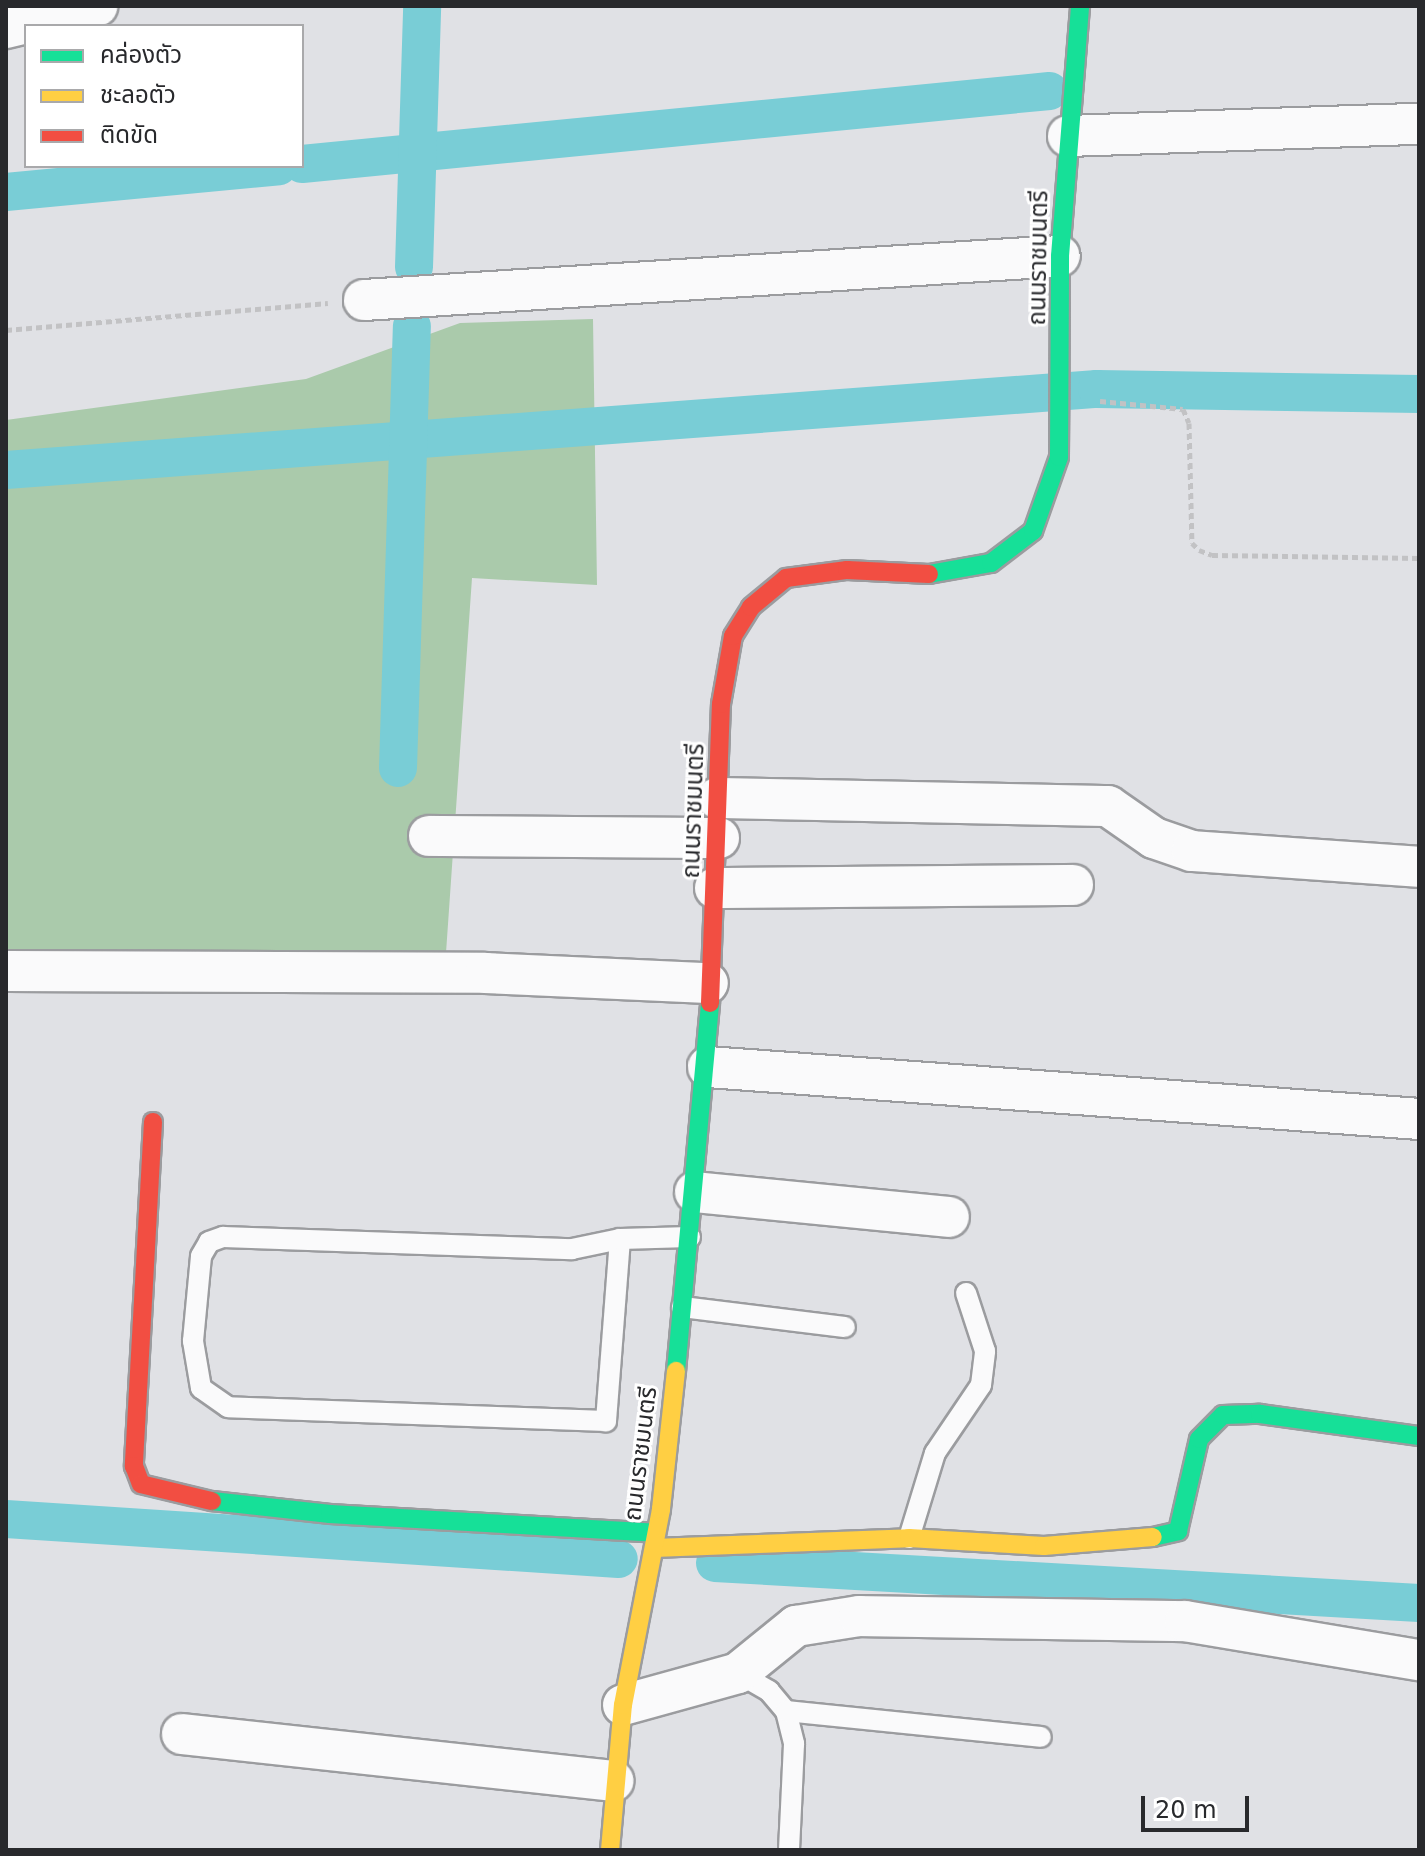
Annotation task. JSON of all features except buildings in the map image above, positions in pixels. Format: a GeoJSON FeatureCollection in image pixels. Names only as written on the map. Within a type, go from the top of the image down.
{"type":"FeatureCollection","features":[{"type":"Feature","properties":{"kind":"street"},"geometry":{"type":"LineString","coordinates":[[6,28],[97,6]]}},
{"type":"Feature","properties":{"kind":"street","name":"ถนนราชมนตรี"},"geometry":{"type":"LineString","coordinates":[[610,1850],[613,1781],[623,1705],[655,1540],[708,1067],[708,983],[719,838],[717,798],[721,704],[733,636],[751,607],[786,578],[847,570],[933,574],[991,563],[1033,531],[1059,457],[1063,400],[1060,256],[1080,6]]}},
{"type":"Feature","properties":{"kind":"street"},"geometry":{"type":"LineString","coordinates":[[1068,136],[1419,124]]}},
{"type":"Feature","properties":{"kind":"street"},"geometry":{"type":"LineString","coordinates":[[364,300],[1060,256]]}},
{"type":"Feature","properties":{"kind":"street"},"geometry":{"type":"LineString","coordinates":[[717,798],[1108,806],[1154,838],[1192,851],[1419,867]]}},
{"type":"Feature","properties":{"kind":"street"},"geometry":{"type":"LineString","coordinates":[[429,836],[719,838]]}},
{"type":"Feature","properties":{"kind":"street"},"geometry":{"type":"LineString","coordinates":[[715,888],[1073,885]]}},
{"type":"Feature","properties":{"kind":"street"},"geometry":{"type":"LineString","coordinates":[[6,971],[485,973],[708,983]]}},
{"type":"Feature","properties":{"kind":"street"},"geometry":{"type":"LineString","coordinates":[[708,1067],[1419,1119]]}},
{"type":"Feature","properties":{"kind":"street"},"geometry":{"type":"LineString","coordinates":[[153,1122],[137,1366],[134,1466],[141,1484],[208,1501],[655,1540],[909,1538],[1044,1546],[1170,1536],[1178,1531],[1199,1439],[1223,1415],[1260,1414],[1419,1436]]}},
{"type":"Feature","properties":{"kind":"street"},"geometry":{"type":"LineString","coordinates":[[695,1192],[949,1217]]}},
{"type":"Feature","properties":{"kind":"street"},"geometry":{"type":"LineString","coordinates":[[623,1705],[738,1673],[796,1626],[859,1616],[1185,1621],[1419,1660]]}},
{"type":"Feature","properties":{"kind":"street"},"geometry":{"type":"LineString","coordinates":[[182,1734],[613,1781]]}},
{"type":"Feature","properties":{"kind":"lane"},"geometry":{"type":"LineString","coordinates":[[620,1239],[606,1421],[228,1407],[201,1388],[193,1341],[201,1256],[209,1242],[223,1237],[572,1249],[620,1239],[690,1237]]}},
{"type":"Feature","properties":{"kind":"lane"},"geometry":{"type":"LineString","coordinates":[[909,1538],[935,1453],[981,1385],[985,1351],[966,1293]]}},
{"type":"Feature","properties":{"kind":"lane"},"geometry":{"type":"LineString","coordinates":[[682,1307],[845,1327]]}},
{"type":"Feature","properties":{"kind":"lane"},"geometry":{"type":"LineString","coordinates":[[738,1673],[769,1691],[786,1711],[794,1744],[789,1850]]}},
{"type":"Feature","properties":{"kind":"lane"},"geometry":{"type":"LineString","coordinates":[[786,1711],[1041,1737]]}},
{"type":"Feature","properties":{"kind":"path"},"geometry":{"type":"LineString","coordinates":[[6,330],[364,300]]}},
{"type":"Feature","properties":{"kind":"path"},"geometry":{"type":"LineString","coordinates":[[1063,400],[1183,409],[1189,423],[1192,543],[1199,550],[1212,555],[1419,558]]}},
{"type":"Feature","properties":{"kind":"green space"},"geometry":{"type":"Polygon","coordinates":[[[593,319],[597,585],[472,578],[446,953],[6,955],[6,420],[306,379],[460,323],[593,319]]]}},
{"type":"Feature","properties":{"kind":"waterway"},"geometry":{"type":"LineString","coordinates":[[414,267],[422,6]]}},
{"type":"Feature","properties":{"kind":"waterway"},"geometry":{"type":"LineString","coordinates":[[304,164],[1049,91]]}},
{"type":"Feature","properties":{"kind":"waterway"},"geometry":{"type":"LineString","coordinates":[[6,192],[258,168]]}},
{"type":"Feature","properties":{"kind":"waterway"},"geometry":{"type":"LineString","coordinates":[[398,768],[412,326]]}},
{"type":"Feature","properties":{"kind":"waterway"},"geometry":{"type":"LineString","coordinates":[[6,470],[1097,389],[1419,394]]}},
{"type":"Feature","properties":{"kind":"waterway"},"geometry":{"type":"LineString","coordinates":[[6,1519],[619,1559]]}},
{"type":"Feature","properties":{"kind":"waterway"},"geometry":{"type":"LineString","coordinates":[[715,1563],[1419,1603]]}},
{"type":"Feature","properties":{"kind":"traffic: fast"},"geometry":{"type":"LineString","coordinates":[[929,574],[991,563],[1033,531],[1059,457],[1060,256],[1080,6]]}},
{"type":"Feature","properties":{"kind":"traffic: fast"},"geometry":{"type":"LineString","coordinates":[[676,1371],[710,1003]]}},
{"type":"Feature","properties":{"kind":"traffic: fast"},"geometry":{"type":"LineString","coordinates":[[1153,1537],[1178,1531],[1199,1439],[1223,1415],[1260,1414],[1419,1436]]}},
{"type":"Feature","properties":{"kind":"traffic: fast"},"geometry":{"type":"LineString","coordinates":[[212,1501],[330,1514],[655,1533]]}},
{"type":"Feature","properties":{"kind":"traffic: slow"},"geometry":{"type":"LineString","coordinates":[[610,1850],[623,1705],[661,1509],[676,1371]]}},
{"type":"Feature","properties":{"kind":"traffic: slow"},"geometry":{"type":"LineString","coordinates":[[654,1548],[909,1538],[1044,1546],[1153,1537]]}},
{"type":"Feature","properties":{"kind":"traffic: jam"},"geometry":{"type":"LineString","coordinates":[[710,1003],[721,704],[733,636],[751,607],[786,578],[847,570],[929,574]]}},
{"type":"Feature","properties":{"kind":"traffic: jam"},"geometry":{"type":"LineString","coordinates":[[153,1122],[134,1466],[141,1484],[212,1501]]}}]}
